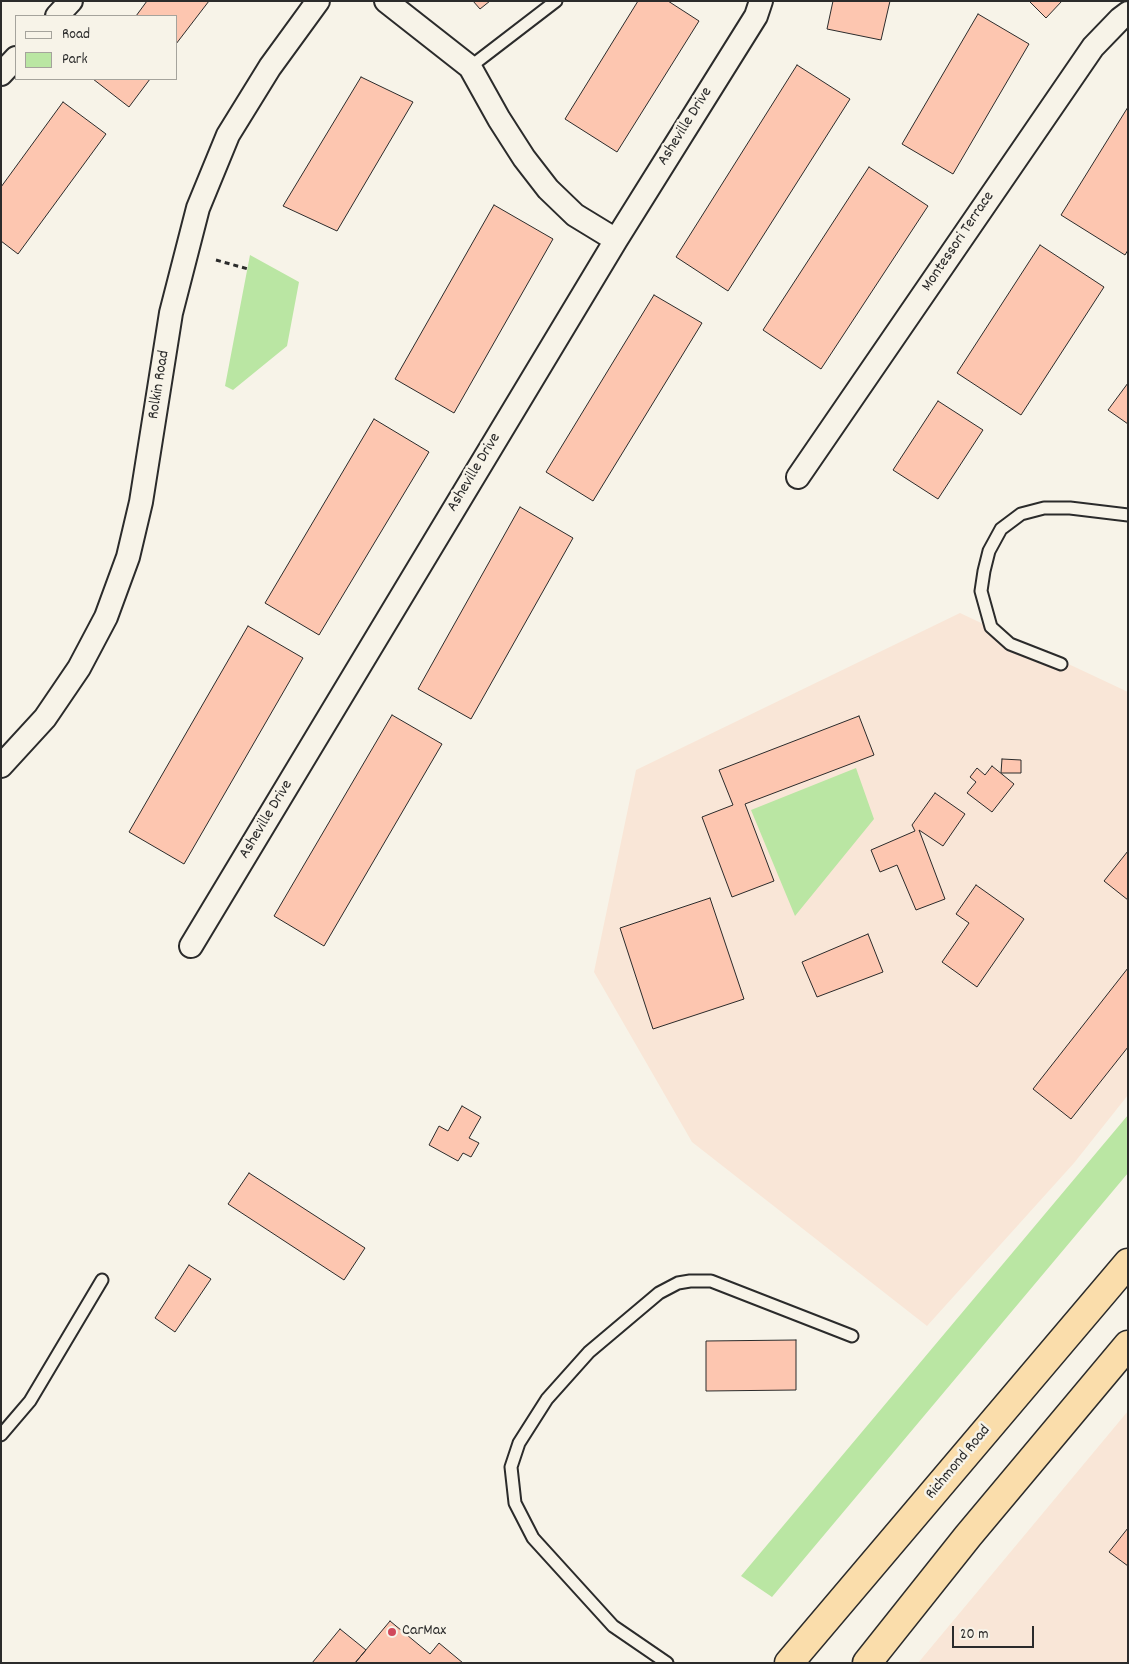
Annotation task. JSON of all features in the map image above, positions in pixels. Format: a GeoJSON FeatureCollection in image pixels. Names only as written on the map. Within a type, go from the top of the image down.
{"type":"FeatureCollection","features":[{"type":"Feature","properties":{"kind":"highway","name":"Richmond Road"},"geometry":{"type":"LineString","coordinates":[[789,1663],[1128,1263]]}},
{"type":"Feature","properties":{"kind":"highway"},"geometry":{"type":"LineString","coordinates":[[867,1663],[968,1536],[1128,1345]]}},
{"type":"Feature","properties":{"kind":"street"},"geometry":{"type":"LineString","coordinates":[[58,15],[71,1]]}},
{"type":"Feature","properties":{"kind":"street","name":"Rolkin Road"},"geometry":{"type":"LineString","coordinates":[[1,766],[45,718],[79,668],[106,616],[128,557],[141,502],[171,313],[198,208],[228,135],[270,67],[318,1]]}},
{"type":"Feature","properties":{"kind":"street"},"geometry":{"type":"LineString","coordinates":[[386,1],[470,67],[499,119],[524,158],[548,189],[575,215],[616,240]]}},
{"type":"Feature","properties":{"kind":"street","name":"Asheville Drive"},"geometry":{"type":"LineString","coordinates":[[191,946],[616,240],[756,16],[761,1]]}},
{"type":"Feature","properties":{"kind":"street","name":"Montessori Terrace"},"geometry":{"type":"LineString","coordinates":[[798,478],[1093,47],[1128,13]]}},
{"type":"Feature","properties":{"kind":"street"},"geometry":{"type":"LineString","coordinates":[[1,74],[15,59]]}},
{"type":"Feature","properties":{"kind":"lane"},"geometry":{"type":"LineString","coordinates":[[470,67],[556,1]]}},
{"type":"Feature","properties":{"kind":"lane"},"geometry":{"type":"LineString","coordinates":[[1061,664],[1010,644],[991,628],[981,591],[989,551],[1001,528],[1021,514],[1044,508],[1070,508],[1128,514]]}},
{"type":"Feature","properties":{"kind":"lane"},"geometry":{"type":"LineString","coordinates":[[1,1435],[30,1401],[102,1280]]}},
{"type":"Feature","properties":{"kind":"lane"},"geometry":{"type":"LineString","coordinates":[[667,1663],[613,1626],[533,1538],[515,1503],[510,1467],[518,1443],[547,1400],[589,1352],[659,1293],[678,1283],[690,1281],[712,1282],[852,1336]]}},
{"type":"Feature","properties":{"kind":"path"},"geometry":{"type":"LineString","coordinates":[[216,260],[248,269]]}},
{"type":"Feature","properties":{"kind":"shaded area"},"geometry":{"type":"Polygon","coordinates":[[[960,613],[1128,692],[1128,1095],[1074,1163],[927,1326],[692,1142],[594,972],[636,770],[960,613]]]}},
{"type":"Feature","properties":{"kind":"shaded area"},"geometry":{"type":"Polygon","coordinates":[[[1128,1411],[1128,1663],[918,1663],[1128,1411]]]}},
{"type":"Feature","properties":{"kind":"green space"},"geometry":{"type":"Polygon","coordinates":[[[250,255],[299,282],[287,346],[233,390],[225,386],[250,255]]]}},
{"type":"Feature","properties":{"kind":"green space"},"geometry":{"type":"Polygon","coordinates":[[[856,768],[874,819],[795,916],[751,810],[856,768]]]}},
{"type":"Feature","properties":{"kind":"green space"},"geometry":{"type":"Polygon","coordinates":[[[1128,1115],[1128,1173],[772,1597],[741,1576],[1128,1115]]]}},
{"type":"Feature","properties":{"kind":"building"},"geometry":{"type":"Polygon","coordinates":[[[147,1],[209,1],[178,41],[178,15],[137,15],[147,1]]]}},
{"type":"Feature","properties":{"kind":"building"},"geometry":{"type":"Polygon","coordinates":[[[473,1],[490,1],[480,9],[473,1]]]}},
{"type":"Feature","properties":{"kind":"building"},"geometry":{"type":"Polygon","coordinates":[[[638,1],[668,1],[699,21],[617,152],[565,119],[638,1]]]}},
{"type":"Feature","properties":{"kind":"building"},"geometry":{"type":"Polygon","coordinates":[[[833,1],[890,1],[881,40],[827,29],[833,1]]]}},
{"type":"Feature","properties":{"kind":"building"},"geometry":{"type":"Polygon","coordinates":[[[1029,1],[1062,1],[1046,18],[1029,1]]]}},
{"type":"Feature","properties":{"kind":"building"},"geometry":{"type":"Polygon","coordinates":[[[978,14],[1029,44],[953,174],[902,144],[978,14]]]}},
{"type":"Feature","properties":{"kind":"building"},"geometry":{"type":"Polygon","coordinates":[[[797,65],[850,99],[728,291],[676,257],[797,65]]]}},
{"type":"Feature","properties":{"kind":"building"},"geometry":{"type":"Polygon","coordinates":[[[361,77],[413,102],[337,231],[283,206],[361,77]]]}},
{"type":"Feature","properties":{"kind":"building"},"geometry":{"type":"Polygon","coordinates":[[[94,80],[149,80],[129,107],[94,80]]]}},
{"type":"Feature","properties":{"kind":"building"},"geometry":{"type":"Polygon","coordinates":[[[63,102],[106,134],[18,254],[1,241],[1,187],[63,102]]]}},
{"type":"Feature","properties":{"kind":"building"},"geometry":{"type":"Polygon","coordinates":[[[1128,107],[1128,250],[1125,255],[1061,215],[1128,107]]]}},
{"type":"Feature","properties":{"kind":"building"},"geometry":{"type":"Polygon","coordinates":[[[869,167],[928,206],[821,369],[763,330],[869,167]]]}},
{"type":"Feature","properties":{"kind":"building"},"geometry":{"type":"Polygon","coordinates":[[[494,205],[553,239],[454,413],[395,379],[494,205]]]}},
{"type":"Feature","properties":{"kind":"building"},"geometry":{"type":"Polygon","coordinates":[[[1040,245],[1104,287],[1021,415],[957,373],[1040,245]]]}},
{"type":"Feature","properties":{"kind":"building"},"geometry":{"type":"Polygon","coordinates":[[[654,295],[702,323],[593,501],[546,472],[654,295]]]}},
{"type":"Feature","properties":{"kind":"building"},"geometry":{"type":"Polygon","coordinates":[[[1128,383],[1128,424],[1108,410],[1128,383]]]}},
{"type":"Feature","properties":{"kind":"building"},"geometry":{"type":"Polygon","coordinates":[[[938,401],[983,430],[938,499],[893,470],[938,401]]]}},
{"type":"Feature","properties":{"kind":"building"},"geometry":{"type":"Polygon","coordinates":[[[374,419],[429,452],[319,635],[265,603],[374,419]]]}},
{"type":"Feature","properties":{"kind":"building"},"geometry":{"type":"Polygon","coordinates":[[[520,507],[573,538],[471,719],[418,689],[520,507]]]}},
{"type":"Feature","properties":{"kind":"building"},"geometry":{"type":"Polygon","coordinates":[[[248,626],[303,658],[184,864],[129,832],[248,626]]]}},
{"type":"Feature","properties":{"kind":"building"},"geometry":{"type":"Polygon","coordinates":[[[392,715],[442,744],[324,946],[274,916],[392,715]]]}},
{"type":"Feature","properties":{"kind":"building"},"geometry":{"type":"Polygon","coordinates":[[[859,716],[874,755],[745,804],[774,881],[732,897],[702,817],[733,805],[719,770],[859,716]]]}},
{"type":"Feature","properties":{"kind":"building"},"geometry":{"type":"Polygon","coordinates":[[[1002,759],[1021,760],[1021,773],[1001,773],[1002,759]]]}},
{"type":"Feature","properties":{"kind":"building"},"geometry":{"type":"Polygon","coordinates":[[[992,766],[1014,784],[992,812],[967,793],[976,782],[970,777],[977,768],[985,775],[992,766]]]}},
{"type":"Feature","properties":{"kind":"building"},"geometry":{"type":"Polygon","coordinates":[[[935,793],[965,814],[943,846],[919,830],[945,899],[916,910],[897,865],[880,872],[871,850],[915,831],[912,825],[935,793]]]}},
{"type":"Feature","properties":{"kind":"building"},"geometry":{"type":"Polygon","coordinates":[[[1128,851],[1128,900],[1104,881],[1128,851]]]}},
{"type":"Feature","properties":{"kind":"building"},"geometry":{"type":"Polygon","coordinates":[[[976,885],[1024,919],[977,987],[942,962],[969,923],[956,914],[976,885]]]}},
{"type":"Feature","properties":{"kind":"building"},"geometry":{"type":"Polygon","coordinates":[[[710,898],[744,999],[653,1029],[620,928],[710,898]]]}},
{"type":"Feature","properties":{"kind":"building"},"geometry":{"type":"Polygon","coordinates":[[[868,934],[883,972],[817,997],[802,962],[868,934]]]}},
{"type":"Feature","properties":{"kind":"building"},"geometry":{"type":"Polygon","coordinates":[[[1128,968],[1128,1047],[1071,1119],[1033,1089],[1128,968]]]}},
{"type":"Feature","properties":{"kind":"building"},"geometry":{"type":"Polygon","coordinates":[[[462,1106],[481,1117],[469,1138],[479,1143],[471,1157],[463,1153],[458,1161],[429,1145],[439,1126],[448,1131],[462,1106]]]}},
{"type":"Feature","properties":{"kind":"building"},"geometry":{"type":"Polygon","coordinates":[[[249,1173],[365,1248],[344,1280],[228,1204],[249,1173]]]}},
{"type":"Feature","properties":{"kind":"building"},"geometry":{"type":"Polygon","coordinates":[[[189,1265],[211,1279],[175,1332],[155,1318],[189,1265]]]}},
{"type":"Feature","properties":{"kind":"building"},"geometry":{"type":"Polygon","coordinates":[[[796,1340],[796,1390],[706,1391],[706,1341],[796,1340]]]}},
{"type":"Feature","properties":{"kind":"building"},"geometry":{"type":"Polygon","coordinates":[[[1128,1528],[1128,1566],[1109,1552],[1128,1528]]]}},
{"type":"Feature","properties":{"kind":"building","name":"CarMax"},"geometry":{"type":"Polygon","coordinates":[[[390,1621],[430,1654],[439,1643],[463,1663],[355,1663],[390,1621]]]}},
{"type":"Feature","properties":{"kind":"building"},"geometry":{"type":"Polygon","coordinates":[[[340,1629],[366,1650],[355,1663],[312,1663],[340,1629]]]}},
{"type":"Feature","properties":{"kind":"place","name":"CarMax"},"geometry":{"type":"Point","coordinates":[392,1632]}}]}
